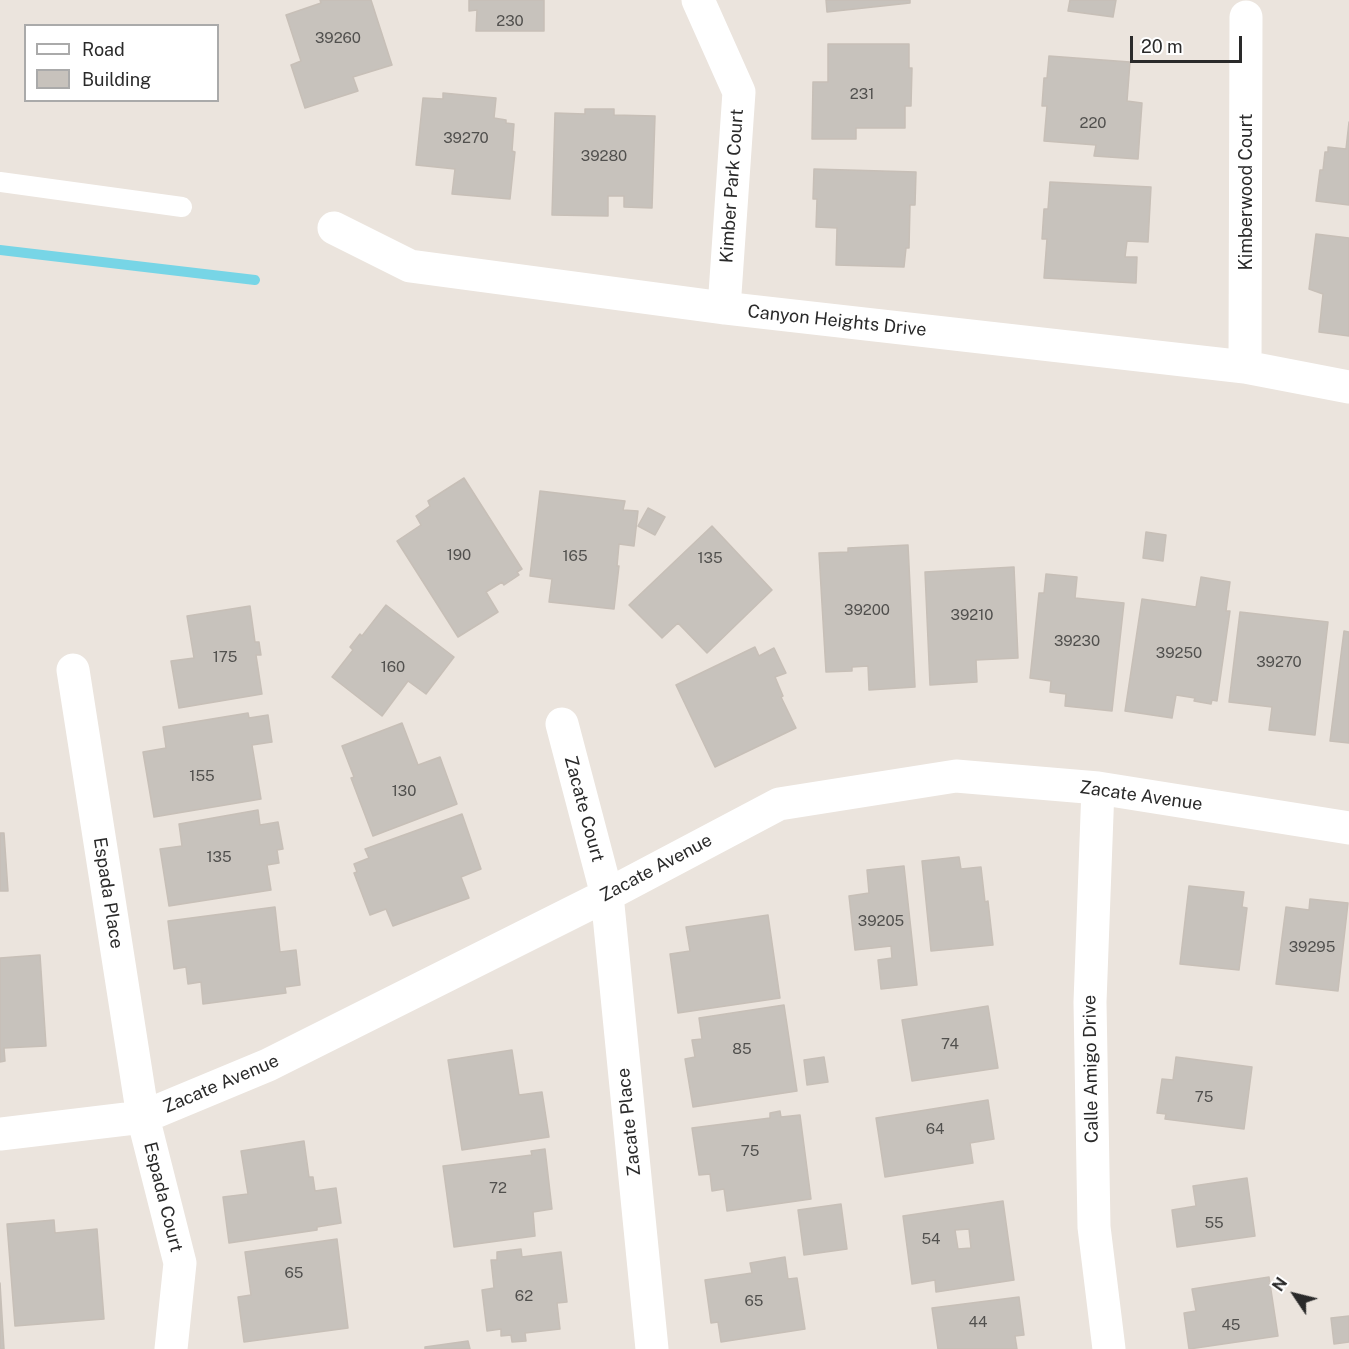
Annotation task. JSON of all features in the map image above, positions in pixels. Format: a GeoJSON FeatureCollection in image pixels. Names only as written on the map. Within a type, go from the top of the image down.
{"type":"FeatureCollection","features":[{"type":"Feature","properties":{"kind":"street","name":"Kimber Park Court"},"geometry":{"type":"LineString","coordinates":[[698,0],[739,92],[724,308]]}},
{"type":"Feature","properties":{"kind":"street","name":"Kimberwood Court"},"geometry":{"type":"LineString","coordinates":[[1245,367],[1246,17]]}},
{"type":"Feature","properties":{"kind":"street","name":"Canyon Heights Drive"},"geometry":{"type":"LineString","coordinates":[[333,228],[410,266],[724,308],[1245,367],[1349,387]]}},
{"type":"Feature","properties":{"kind":"street","name":"Espada Place"},"geometry":{"type":"LineString","coordinates":[[73,670],[143,1117]]}},
{"type":"Feature","properties":{"kind":"street","name":"Zacate Court"},"geometry":{"type":"LineString","coordinates":[[562,723],[607,894]]}},
{"type":"Feature","properties":{"kind":"street","name":"Zacate Avenue"},"geometry":{"type":"LineString","coordinates":[[0,1134],[143,1117],[268,1065],[607,894],[779,804],[956,776],[1098,788],[1349,828]]}},
{"type":"Feature","properties":{"kind":"street","name":"Calle Amigo Drive"},"geometry":{"type":"LineString","coordinates":[[1098,788],[1090,1002],[1094,1227],[1109,1349]]}},
{"type":"Feature","properties":{"kind":"street","name":"Zacate Place"},"geometry":{"type":"LineString","coordinates":[[607,894],[652,1349]]}},
{"type":"Feature","properties":{"kind":"street","name":"Espada Court"},"geometry":{"type":"LineString","coordinates":[[143,1117],[180,1263],[171,1349]]}},
{"type":"Feature","properties":{"kind":"lane"},"geometry":{"type":"LineString","coordinates":[[0,182],[182,207]]}},
{"type":"Feature","properties":{"kind":"building"},"geometry":{"type":"Polygon","coordinates":[[[320,0],[371,0],[392,65],[353,77],[358,91],[305,108],[291,65],[301,61],[286,15],[321,3],[320,0]]]}},
{"type":"Feature","properties":{"kind":"building"},"geometry":{"type":"Polygon","coordinates":[[[469,0],[544,0],[544,31],[476,31],[477,10],[469,11],[469,0]]]}},
{"type":"Feature","properties":{"kind":"building"},"geometry":{"type":"Polygon","coordinates":[[[826,0],[910,0],[910,3],[827,12],[826,0]]]}},
{"type":"Feature","properties":{"kind":"building"},"geometry":{"type":"Polygon","coordinates":[[[1070,0],[1116,0],[1113,17],[1068,11],[1070,0]]]}},
{"type":"Feature","properties":{"kind":"building"},"geometry":{"type":"Polygon","coordinates":[[[828,44],[909,44],[909,68],[912,68],[911,106],[905,106],[905,128],[856,128],[856,139],[812,139],[813,82],[828,82],[828,44]]]}},
{"type":"Feature","properties":{"kind":"building"},"geometry":{"type":"Polygon","coordinates":[[[1049,56],[1130,62],[1127,101],[1142,103],[1138,159],[1094,156],[1096,145],[1044,141],[1047,106],[1042,106],[1044,78],[1047,78],[1049,56]]]}},
{"type":"Feature","properties":{"kind":"building"},"geometry":{"type":"Polygon","coordinates":[[[443,93],[496,98],[494,118],[514,124],[512,151],[515,152],[510,199],[452,194],[455,169],[416,165],[423,98],[443,99],[443,93]]]}},
{"type":"Feature","properties":{"kind":"building"},"geometry":{"type":"Polygon","coordinates":[[[585,109],[614,109],[614,115],[655,116],[652,208],[624,207],[624,196],[608,196],[608,216],[552,215],[555,113],[585,114],[585,109]]]}},
{"type":"Feature","properties":{"kind":"building"},"geometry":{"type":"Polygon","coordinates":[[[1349,122],[1349,205],[1316,201],[1325,152],[1328,152],[1328,147],[1346,149],[1349,122]]]}},
{"type":"Feature","properties":{"kind":"building"},"geometry":{"type":"Polygon","coordinates":[[[814,169],[916,172],[915,205],[910,205],[909,248],[906,248],[904,267],[836,265],[837,228],[816,227],[817,199],[813,199],[814,169]]]}},
{"type":"Feature","properties":{"kind":"building"},"geometry":{"type":"Polygon","coordinates":[[[1050,182],[1151,187],[1148,242],[1127,241],[1125,257],[1137,257],[1136,283],[1044,278],[1047,239],[1042,239],[1044,209],[1048,209],[1050,182]]]}},
{"type":"Feature","properties":{"kind":"building"},"geometry":{"type":"Polygon","coordinates":[[[1316,234],[1349,238],[1349,336],[1319,332],[1323,294],[1309,289],[1316,234]]]}},
{"type":"Feature","properties":{"kind":"building"},"geometry":{"type":"Polygon","coordinates":[[[464,478],[522,569],[517,572],[519,575],[504,585],[502,582],[486,592],[498,612],[458,637],[397,541],[421,525],[416,516],[430,506],[428,501],[464,478]]]}},
{"type":"Feature","properties":{"kind":"building"},"geometry":{"type":"Polygon","coordinates":[[[540,491],[625,501],[623,510],[638,511],[634,546],[619,544],[614,609],[549,602],[552,579],[530,576],[540,491]]]}},
{"type":"Feature","properties":{"kind":"building"},"geometry":{"type":"Polygon","coordinates":[[[648,508],[665,517],[655,535],[638,526],[648,508]]]}},
{"type":"Feature","properties":{"kind":"building"},"geometry":{"type":"Polygon","coordinates":[[[712,526],[772,590],[707,653],[678,623],[662,638],[629,605],[712,526]]]}},
{"type":"Feature","properties":{"kind":"building"},"geometry":{"type":"Polygon","coordinates":[[[1146,532],[1166,535],[1163,561],[1143,558],[1146,532]]]}},
{"type":"Feature","properties":{"kind":"building"},"geometry":{"type":"Polygon","coordinates":[[[908,545],[915,687],[869,690],[868,666],[852,667],[852,671],[826,672],[819,553],[848,552],[848,548],[908,545]]]}},
{"type":"Feature","properties":{"kind":"building"},"geometry":{"type":"Polygon","coordinates":[[[1014,567],[1018,658],[976,660],[977,682],[930,685],[925,572],[1014,567]]]}},
{"type":"Feature","properties":{"kind":"building"},"geometry":{"type":"Polygon","coordinates":[[[1046,574],[1077,577],[1075,598],[1124,603],[1112,711],[1065,706],[1066,694],[1050,692],[1051,681],[1030,678],[1039,593],[1044,593],[1046,574]]]}},
{"type":"Feature","properties":{"kind":"building"},"geometry":{"type":"Polygon","coordinates":[[[1201,577],[1230,582],[1226,611],[1230,611],[1217,701],[1212,700],[1211,704],[1194,701],[1195,698],[1176,695],[1172,718],[1125,711],[1142,599],[1196,607],[1201,577]]]}},
{"type":"Feature","properties":{"kind":"building"},"geometry":{"type":"Polygon","coordinates":[[[386,605],[454,657],[426,694],[408,681],[382,716],[332,677],[353,650],[350,647],[360,634],[362,636],[386,605]]]}},
{"type":"Feature","properties":{"kind":"building"},"geometry":{"type":"Polygon","coordinates":[[[250,606],[255,642],[259,642],[261,655],[256,655],[262,694],[179,708],[171,661],[194,658],[187,616],[250,606]]]}},
{"type":"Feature","properties":{"kind":"building"},"geometry":{"type":"Polygon","coordinates":[[[1240,612],[1328,622],[1315,735],[1269,730],[1272,707],[1229,702],[1240,612]]]}},
{"type":"Feature","properties":{"kind":"building"},"geometry":{"type":"Polygon","coordinates":[[[1344,631],[1349,632],[1349,743],[1330,741],[1344,631]]]}},
{"type":"Feature","properties":{"kind":"building"},"geometry":{"type":"Polygon","coordinates":[[[755,647],[759,656],[774,648],[786,673],[775,677],[783,696],[781,697],[796,728],[715,767],[676,685],[755,647]]]}},
{"type":"Feature","properties":{"kind":"building"},"geometry":{"type":"Polygon","coordinates":[[[248,713],[249,718],[268,715],[272,742],[252,745],[261,799],[154,817],[143,752],[166,748],[163,727],[248,713]]]}},
{"type":"Feature","properties":{"kind":"building"},"geometry":{"type":"Polygon","coordinates":[[[402,723],[418,765],[440,757],[457,804],[373,836],[351,778],[354,777],[342,746],[402,723]]]}},
{"type":"Feature","properties":{"kind":"building"},"geometry":{"type":"Polygon","coordinates":[[[258,810],[260,825],[278,822],[283,849],[277,850],[279,863],[267,865],[271,890],[169,906],[160,849],[182,846],[179,824],[258,810]]]}},
{"type":"Feature","properties":{"kind":"building"},"geometry":{"type":"Polygon","coordinates":[[[462,814],[481,869],[461,877],[469,898],[393,926],[386,909],[370,915],[354,873],[357,872],[354,864],[369,858],[365,849],[462,814]]]}},
{"type":"Feature","properties":{"kind":"building"},"geometry":{"type":"Polygon","coordinates":[[[0,833],[4,833],[8,891],[0,891],[0,833]]]}},
{"type":"Feature","properties":{"kind":"building"},"geometry":{"type":"Polygon","coordinates":[[[959,857],[961,869],[981,867],[993,945],[931,951],[922,861],[959,857]]]}},
{"type":"Feature","properties":{"kind":"building"},"geometry":{"type":"Polygon","coordinates":[[[904,866],[917,985],[881,989],[878,960],[892,958],[891,946],[855,950],[849,896],[869,893],[867,870],[904,866]]]}},
{"type":"Feature","properties":{"kind":"building"},"geometry":{"type":"Polygon","coordinates":[[[1189,886],[1244,892],[1242,907],[1247,908],[1239,970],[1180,964],[1189,886]]]}},
{"type":"Feature","properties":{"kind":"building"},"geometry":{"type":"Polygon","coordinates":[[[1310,899],[1348,903],[1338,991],[1276,984],[1286,907],[1309,910],[1310,899]]]}},
{"type":"Feature","properties":{"kind":"building"},"geometry":{"type":"Polygon","coordinates":[[[275,907],[280,952],[296,950],[300,985],[285,987],[286,993],[203,1004],[201,982],[188,984],[186,967],[174,969],[168,921],[275,907]]]}},
{"type":"Feature","properties":{"kind":"building"},"geometry":{"type":"Polygon","coordinates":[[[768,915],[780,998],[678,1013],[670,954],[690,951],[686,927],[768,915]]]}},
{"type":"Feature","properties":{"kind":"building"},"geometry":{"type":"Polygon","coordinates":[[[40,955],[46,1046],[4,1048],[5,1061],[0,1062],[0,958],[40,955]]]}},
{"type":"Feature","properties":{"kind":"building"},"geometry":{"type":"Polygon","coordinates":[[[784,1005],[797,1091],[693,1107],[685,1059],[695,1057],[692,1040],[702,1039],[699,1018],[784,1005]]]}},
{"type":"Feature","properties":{"kind":"building"},"geometry":{"type":"Polygon","coordinates":[[[988,1006],[998,1068],[912,1081],[902,1020],[988,1006]]]}},
{"type":"Feature","properties":{"kind":"building"},"geometry":{"type":"Polygon","coordinates":[[[512,1050],[519,1095],[542,1092],[549,1137],[462,1150],[448,1060],[512,1050]]]}},
{"type":"Feature","properties":{"kind":"building"},"geometry":{"type":"Polygon","coordinates":[[[824,1057],[828,1082],[807,1085],[804,1060],[824,1057]]]}},
{"type":"Feature","properties":{"kind":"building"},"geometry":{"type":"Polygon","coordinates":[[[1176,1057],[1252,1067],[1244,1129],[1165,1119],[1166,1114],[1157,1113],[1162,1079],[1173,1080],[1176,1057]]]}},
{"type":"Feature","properties":{"kind":"building"},"geometry":{"type":"Polygon","coordinates":[[[988,1100],[994,1139],[970,1143],[973,1163],[885,1177],[876,1118],[988,1100]]]}},
{"type":"Feature","properties":{"kind":"building"},"geometry":{"type":"Polygon","coordinates":[[[780,1111],[781,1117],[800,1115],[811,1199],[727,1211],[724,1189],[712,1191],[710,1174],[699,1175],[692,1128],[770,1118],[770,1113],[780,1111]]]}},
{"type":"Feature","properties":{"kind":"building"},"geometry":{"type":"Polygon","coordinates":[[[304,1141],[309,1177],[313,1177],[315,1191],[336,1188],[341,1223],[317,1227],[317,1230],[229,1243],[223,1197],[248,1194],[241,1151],[304,1141]]]}},
{"type":"Feature","properties":{"kind":"building"},"geometry":{"type":"Polygon","coordinates":[[[545,1149],[552,1209],[533,1212],[535,1236],[454,1247],[443,1166],[532,1155],[531,1151],[545,1149]]]}},
{"type":"Feature","properties":{"kind":"building"},"geometry":{"type":"Polygon","coordinates":[[[1247,1178],[1255,1236],[1177,1247],[1172,1210],[1196,1206],[1193,1186],[1247,1178]]]}},
{"type":"Feature","properties":{"kind":"building"},"geometry":{"type":"Polygon","coordinates":[[[1003,1201],[1014,1280],[936,1292],[935,1280],[912,1284],[903,1216],[1003,1201]],[[969,1229],[955,1230],[958,1249],[971,1248],[969,1229]]]}},
{"type":"Feature","properties":{"kind":"building"},"geometry":{"type":"Polygon","coordinates":[[[841,1204],[847,1249],[804,1255],[798,1210],[841,1204]]]}},
{"type":"Feature","properties":{"kind":"building"},"geometry":{"type":"Polygon","coordinates":[[[54,1220],[55,1233],[97,1229],[104,1319],[15,1326],[7,1224],[54,1220]]]}},
{"type":"Feature","properties":{"kind":"building"},"geometry":{"type":"Polygon","coordinates":[[[337,1239],[348,1328],[244,1342],[238,1297],[251,1295],[245,1252],[337,1239]]]}},
{"type":"Feature","properties":{"kind":"building"},"geometry":{"type":"Polygon","coordinates":[[[521,1249],[522,1257],[561,1252],[567,1302],[557,1303],[560,1329],[525,1333],[526,1341],[512,1342],[511,1335],[501,1336],[501,1329],[487,1331],[482,1290],[494,1288],[491,1260],[497,1260],[497,1252],[521,1249]]]}},
{"type":"Feature","properties":{"kind":"building"},"geometry":{"type":"Polygon","coordinates":[[[785,1257],[788,1279],[797,1278],[805,1329],[721,1342],[718,1322],[711,1323],[705,1280],[752,1273],[750,1263],[785,1257]]]}},
{"type":"Feature","properties":{"kind":"building"},"geometry":{"type":"Polygon","coordinates":[[[1269,1277],[1278,1336],[1189,1349],[1184,1313],[1196,1311],[1192,1289],[1269,1277]]]}},
{"type":"Feature","properties":{"kind":"building"},"geometry":{"type":"Polygon","coordinates":[[[0,1283],[4,1349],[0,1349],[0,1283]]]}},
{"type":"Feature","properties":{"kind":"building"},"geometry":{"type":"Polygon","coordinates":[[[1019,1297],[1024,1335],[1015,1336],[1017,1349],[938,1349],[932,1308],[1019,1297]]]}},
{"type":"Feature","properties":{"kind":"building"},"geometry":{"type":"Polygon","coordinates":[[[1349,1316],[1349,1342],[1334,1344],[1331,1318],[1349,1316]]]}},
{"type":"Feature","properties":{"kind":"building"},"geometry":{"type":"Polygon","coordinates":[[[468,1341],[470,1349],[425,1349],[425,1347],[468,1341]]]}},
{"type":"Feature","properties":{"kind":"waterway"},"geometry":{"type":"LineString","coordinates":[[0,250],[255,280]]}}]}
